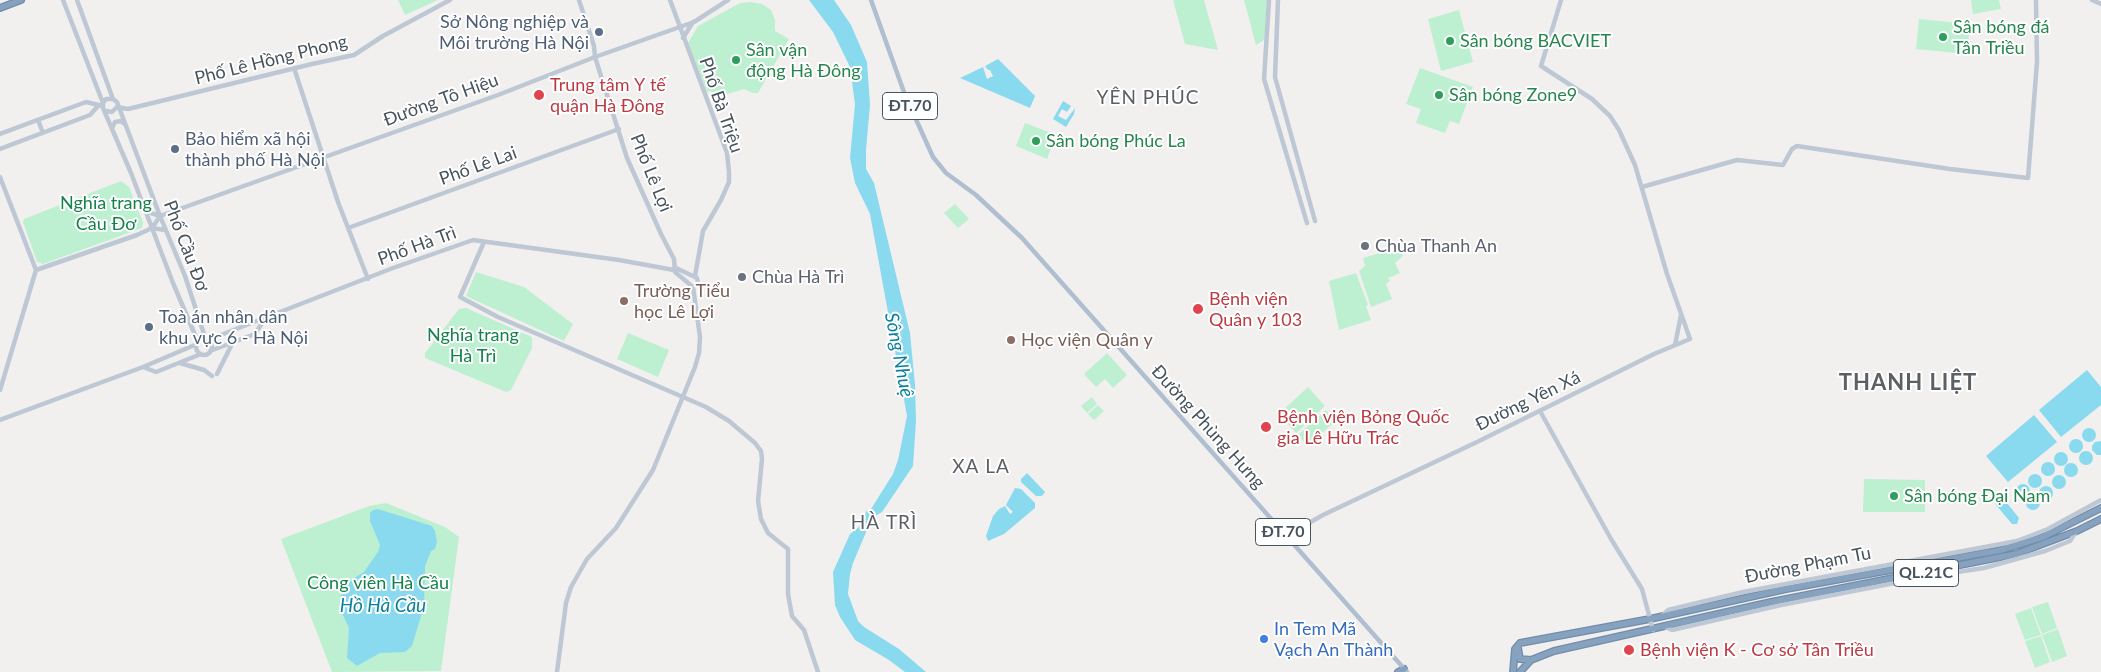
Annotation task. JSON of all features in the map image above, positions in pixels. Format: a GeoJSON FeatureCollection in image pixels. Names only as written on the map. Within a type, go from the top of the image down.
{"type":"FeatureCollection","features":[{"type":"Feature","properties":{"kind":"highway"},"geometry":{"type":"LineString","coordinates":[[0,8],[21,0]]}},
{"type":"Feature","properties":{"kind":"highway","name":"Đường Phạm Tu"},"geometry":{"type":"LineString","coordinates":[[1518,644],[1650,619],[1768,590],[1805,586],[1987,553],[2068,526],[2101,508]]}},
{"type":"Feature","properties":{"kind":"highway","name":"Đường Phạm Tu"},"geometry":{"type":"LineString","coordinates":[[1520,672],[1531,660],[1554,651],[2016,554],[2076,532],[2101,519]]}},
{"type":"Feature","properties":{"kind":"highway"},"geometry":{"type":"LineString","coordinates":[[1768,590],[1772,604]]}},
{"type":"Feature","properties":{"kind":"highway"},"geometry":{"type":"LineString","coordinates":[[1518,644],[1520,659],[1531,660]]}},
{"type":"Feature","properties":{"kind":"highway"},"geometry":{"type":"LineString","coordinates":[[1513,672],[1515,649],[1518,644]]}},
{"type":"Feature","properties":{"kind":"highway"},"geometry":{"type":"LineString","coordinates":[[1398,672],[1406,671]]}},
{"type":"Feature","properties":{"kind":"main road","name":"Đường Phùng Hưng"},"geometry":{"type":"LineString","coordinates":[[872,0],[905,95],[933,157],[946,173],[976,195],[1022,238],[1406,671]]}},
{"type":"Feature","properties":{"kind":"street","name":"Phố Cầu Đơ"},"geometry":{"type":"LineString","coordinates":[[63,0],[96,86],[102,107],[197,343]]}},
{"type":"Feature","properties":{"kind":"street"},"geometry":{"type":"LineString","coordinates":[[0,150],[90,116],[102,107],[108,98],[113,99],[77,0]]}},
{"type":"Feature","properties":{"kind":"street","name":"Phố Lê Hồng Phong"},"geometry":{"type":"LineString","coordinates":[[102,107],[112,112],[117,107],[128,109],[354,55],[383,36],[450,0]]}},
{"type":"Feature","properties":{"kind":"street","name":"Phố Lê Lợi"},"geometry":{"type":"LineString","coordinates":[[579,0],[627,158],[661,234],[674,258],[677,270]]}},
{"type":"Feature","properties":{"kind":"street","name":"Phố Bà Triệu"},"geometry":{"type":"LineString","coordinates":[[670,0],[723,144],[729,172],[729,182],[703,232],[693,276],[699,282],[693,287]]}},
{"type":"Feature","properties":{"kind":"street","name":"Đường Tô Hiệu"},"geometry":{"type":"LineString","coordinates":[[160,216],[498,95],[595,57],[694,22],[728,0]]}},
{"type":"Feature","properties":{"kind":"street"},"geometry":{"type":"LineString","coordinates":[[1269,0],[1264,79],[1307,224]]}},
{"type":"Feature","properties":{"kind":"street"},"geometry":{"type":"LineString","coordinates":[[1278,0],[1275,77],[1315,221]]}},
{"type":"Feature","properties":{"kind":"street","name":"Đường Yên Xá"},"geometry":{"type":"LineString","coordinates":[[1286,536],[1323,515],[1690,339],[1667,274],[1635,165],[1610,116],[1592,99],[1541,66],[1561,0]]}},
{"type":"Feature","properties":{"kind":"street"},"geometry":{"type":"LineString","coordinates":[[1642,187],[1737,160],[1783,165],[1792,149],[1797,146],[1950,169],[2028,178],[2037,62],[2036,0]]}},
{"type":"Feature","properties":{"kind":"street"},"geometry":{"type":"LineString","coordinates":[[2092,0],[2101,4]]}},
{"type":"Feature","properties":{"kind":"street"},"geometry":{"type":"LineString","coordinates":[[683,38],[694,22]]}},
{"type":"Feature","properties":{"kind":"street"},"geometry":{"type":"LineString","coordinates":[[294,68],[323,158],[368,279]]}},
{"type":"Feature","properties":{"kind":"street"},"geometry":{"type":"LineString","coordinates":[[96,86],[105,88],[107,80]]}},
{"type":"Feature","properties":{"kind":"street","name":"Phố Cầu Đơ"},"geometry":{"type":"LineString","coordinates":[[113,99],[116,102],[165,230],[185,276],[207,340]]}},
{"type":"Feature","properties":{"kind":"street"},"geometry":{"type":"LineString","coordinates":[[0,134],[86,102],[102,107]]}},
{"type":"Feature","properties":{"kind":"street"},"geometry":{"type":"LineString","coordinates":[[38,120],[43,133]]}},
{"type":"Feature","properties":{"kind":"street"},"geometry":{"type":"LineString","coordinates":[[112,128],[115,122],[121,121],[124,124]]}},
{"type":"Feature","properties":{"kind":"street","name":"Phố Lê Lai"},"geometry":{"type":"LineString","coordinates":[[348,228],[619,129]]}},
{"type":"Feature","properties":{"kind":"street"},"geometry":{"type":"LineString","coordinates":[[0,177],[36,270],[0,390]]}},
{"type":"Feature","properties":{"kind":"street"},"geometry":{"type":"LineString","coordinates":[[145,211],[160,216],[152,228]]}},
{"type":"Feature","properties":{"kind":"street"},"geometry":{"type":"LineString","coordinates":[[36,270],[152,228],[165,230]]}},
{"type":"Feature","properties":{"kind":"street","name":"Phố Hà Trì"},"geometry":{"type":"LineString","coordinates":[[207,340],[410,262],[473,240],[619,260],[677,270],[693,276]]}},
{"type":"Feature","properties":{"kind":"street"},"geometry":{"type":"LineString","coordinates":[[484,242],[460,297],[498,317],[706,407],[728,421],[755,443],[761,451],[758,501],[761,519],[768,533],[788,549],[788,594],[792,616],[804,630],[818,672]]}},
{"type":"Feature","properties":{"kind":"street"},"geometry":{"type":"LineString","coordinates":[[557,672],[566,603],[571,587],[587,559],[616,528],[653,470],[699,353],[700,337],[693,299],[693,287],[677,270]]}},
{"type":"Feature","properties":{"kind":"street"},"geometry":{"type":"LineString","coordinates":[[688,281],[693,276]]}},
{"type":"Feature","properties":{"kind":"street"},"geometry":{"type":"LineString","coordinates":[[1675,345],[1681,314]]}},
{"type":"Feature","properties":{"kind":"street","name":"Phố Hà Trì"},"geometry":{"type":"LineString","coordinates":[[210,351],[255,334],[264,319]]}},
{"type":"Feature","properties":{"kind":"street"},"geometry":{"type":"LineString","coordinates":[[0,420],[143,367],[197,343],[207,340],[212,346],[206,354],[201,354],[156,372],[143,367]]}},
{"type":"Feature","properties":{"kind":"street"},"geometry":{"type":"LineString","coordinates":[[197,343],[196,349],[201,354]]}},
{"type":"Feature","properties":{"kind":"street"},"geometry":{"type":"LineString","coordinates":[[179,363],[215,375],[232,344]]}},
{"type":"Feature","properties":{"kind":"street"},"geometry":{"type":"LineString","coordinates":[[1540,411],[1611,539],[1642,589],[1653,630]]}},
{"type":"Feature","properties":{"kind":"street","name":"Đường Phạm Tu"},"geometry":{"type":"LineString","coordinates":[[1768,590],[2002,545],[2039,536],[2101,500]]}},
{"type":"Feature","properties":{"kind":"green space"},"geometry":{"type":"Polygon","coordinates":[[[398,0],[438,0],[405,15],[398,0]]]}},
{"type":"Feature","properties":{"kind":"green space"},"geometry":{"type":"Polygon","coordinates":[[[1173,0],[1204,0],[1218,50],[1185,44],[1173,0]]]}},
{"type":"Feature","properties":{"kind":"green space"},"geometry":{"type":"Polygon","coordinates":[[[1244,0],[1268,0],[1267,38],[1256,45],[1244,0]]]}},
{"type":"Feature","properties":{"kind":"green space","name":"Sân bóng đá Tân Triều"},"geometry":{"type":"Polygon","coordinates":[[[1971,0],[1999,0],[2001,9],[1973,14],[1971,0]]]}},
{"type":"Feature","properties":{"kind":"green space","name":"Sân vận động Hà Đông"},"geometry":{"type":"Polygon","coordinates":[[[740,3],[762,4],[771,10],[775,20],[775,31],[789,39],[758,93],[744,89],[720,96],[710,91],[707,92],[688,43],[698,26],[740,3]]]}},
{"type":"Feature","properties":{"kind":"green space","name":"Sân bóng BACVIET"},"geometry":{"type":"Polygon","coordinates":[[[1459,10],[1473,62],[1441,71],[1428,19],[1459,10]]]}},
{"type":"Feature","properties":{"kind":"green space","name":"Sân bóng đá Tân Triều"},"geometry":{"type":"Polygon","coordinates":[[[1919,19],[1970,24],[1967,54],[1916,49],[1919,19]]]}},
{"type":"Feature","properties":{"kind":"green space","name":"Sân bóng Zone9"},"geometry":{"type":"Polygon","coordinates":[[[1420,68],[1473,87],[1459,124],[1450,121],[1445,133],[1416,123],[1421,109],[1406,104],[1420,68]]]}},
{"type":"Feature","properties":{"kind":"green space","name":"Sân bóng Phúc La"},"geometry":{"type":"Polygon","coordinates":[[[1025,123],[1056,135],[1047,159],[1016,146],[1025,123]]]}},
{"type":"Feature","properties":{"kind":"green space","name":"Nghĩa trang Cầu Đơ"},"geometry":{"type":"Polygon","coordinates":[[[121,181],[129,187],[143,222],[142,228],[43,264],[37,262],[23,222],[24,219],[121,181]]]}},
{"type":"Feature","properties":{"kind":"green space"},"geometry":{"type":"Polygon","coordinates":[[[955,204],[969,219],[958,228],[944,213],[955,204]]]}},
{"type":"Feature","properties":{"kind":"green space"},"geometry":{"type":"Polygon","coordinates":[[[1389,250],[1392,253],[1399,250],[1403,256],[1395,263],[1400,273],[1388,278],[1390,281],[1386,284],[1392,299],[1371,307],[1359,271],[1365,266],[1363,258],[1389,250]]]}},
{"type":"Feature","properties":{"kind":"green space"},"geometry":{"type":"Polygon","coordinates":[[[476,272],[524,287],[573,324],[564,341],[466,296],[476,272]]]}},
{"type":"Feature","properties":{"kind":"green space"},"geometry":{"type":"Polygon","coordinates":[[[1356,273],[1368,305],[1366,306],[1371,320],[1339,330],[1329,281],[1356,273]]]}},
{"type":"Feature","properties":{"kind":"green space","name":"Nghĩa trang Hà Trì"},"geometry":{"type":"Polygon","coordinates":[[[466,308],[532,337],[532,348],[511,390],[506,392],[425,358],[425,353],[459,309],[466,308]]]}},
{"type":"Feature","properties":{"kind":"green space"},"geometry":{"type":"Polygon","coordinates":[[[628,333],[669,350],[658,377],[617,359],[628,333]]]}},
{"type":"Feature","properties":{"kind":"green space"},"geometry":{"type":"Polygon","coordinates":[[[1107,353],[1127,375],[1113,388],[1105,379],[1096,387],[1084,374],[1107,353]]]}},
{"type":"Feature","properties":{"kind":"green space"},"geometry":{"type":"Polygon","coordinates":[[[1308,387],[1325,406],[1296,433],[1279,414],[1308,387]]]}},
{"type":"Feature","properties":{"kind":"green space"},"geometry":{"type":"Polygon","coordinates":[[[1092,397],[1097,404],[1087,413],[1081,406],[1092,397]]]}},
{"type":"Feature","properties":{"kind":"green space"},"geometry":{"type":"Polygon","coordinates":[[[1098,405],[1104,411],[1094,420],[1088,414],[1098,405]]]}},
{"type":"Feature","properties":{"kind":"green space"},"geometry":{"type":"Polygon","coordinates":[[[1326,410],[1336,421],[1307,446],[1298,435],[1326,410]]]}},
{"type":"Feature","properties":{"kind":"green space","name":"Sân bóng Đại Nam"},"geometry":{"type":"Polygon","coordinates":[[[1864,479],[1925,480],[1925,512],[1863,512],[1864,479]]]}},
{"type":"Feature","properties":{"kind":"green space","name":"Công viên Hà Cầu"},"geometry":{"type":"Polygon","coordinates":[[[386,503],[445,527],[459,537],[441,671],[332,672],[281,539],[369,506],[386,503]]]}},
{"type":"Feature","properties":{"kind":"green space"},"geometry":{"type":"Polygon","coordinates":[[[2048,602],[2057,628],[2042,634],[2032,607],[2048,602]]]}},
{"type":"Feature","properties":{"kind":"green space"},"geometry":{"type":"Polygon","coordinates":[[[2031,608],[2041,635],[2025,640],[2015,614],[2031,608]]]}},
{"type":"Feature","properties":{"kind":"green space"},"geometry":{"type":"Polygon","coordinates":[[[2058,629],[2067,656],[2052,662],[2042,635],[2058,629]]]}},
{"type":"Feature","properties":{"kind":"green space"},"geometry":{"type":"Polygon","coordinates":[[[2041,636],[2050,662],[2035,668],[2025,641],[2041,636]]]}},
{"type":"Feature","properties":{"kind":"water","name":"Sông Nhuệ"},"geometry":{"type":"Polygon","coordinates":[[[809,0],[834,0],[851,25],[867,62],[870,105],[866,169],[874,183],[910,333],[915,385],[916,421],[913,466],[882,512],[872,518],[853,563],[848,594],[858,621],[864,627],[899,649],[926,672],[905,672],[855,640],[840,617],[835,605],[833,572],[850,534],[859,527],[867,510],[871,509],[893,474],[898,460],[907,416],[870,214],[855,183],[850,158],[855,104],[850,67],[833,32],[809,0]]]}},
{"type":"Feature","properties":{"kind":"water"},"geometry":{"type":"Polygon","coordinates":[[[998,59],[1035,96],[1030,108],[960,78],[983,67],[987,79],[993,76],[985,66],[998,59]]]}},
{"type":"Feature","properties":{"kind":"water"},"geometry":{"type":"Polygon","coordinates":[[[1063,101],[1071,106],[1067,112],[1062,109],[1058,116],[1066,120],[1075,108],[1074,114],[1066,127],[1053,119],[1063,101]]]}},
{"type":"Feature","properties":{"kind":"water"},"geometry":{"type":"Polygon","coordinates":[[[2087,370],[2101,387],[2101,405],[2061,437],[2039,410],[2087,370]]]}},
{"type":"Feature","properties":{"kind":"water"},"geometry":{"type":"Polygon","coordinates":[[[2034,415],[2057,442],[2008,482],[1986,456],[2034,415]]]}},
{"type":"Feature","properties":{"kind":"water"},"geometry":{"type":"Polygon","coordinates":[[[2086,428],[2092,428],[2096,435],[2092,442],[2086,442],[2082,438],[2082,432],[2086,428]]]}},
{"type":"Feature","properties":{"kind":"water"},"geometry":{"type":"Polygon","coordinates":[[[2073,439],[2079,439],[2083,446],[2079,453],[2073,453],[2069,449],[2069,443],[2073,439]]]}},
{"type":"Feature","properties":{"kind":"water"},"geometry":{"type":"Polygon","coordinates":[[[2101,441],[2101,455],[2097,455],[2092,450],[2092,446],[2095,442],[2101,441]]]}},
{"type":"Feature","properties":{"kind":"water"},"geometry":{"type":"Polygon","coordinates":[[[2083,451],[2089,451],[2093,458],[2089,465],[2083,465],[2079,461],[2079,455],[2083,451]]]}},
{"type":"Feature","properties":{"kind":"water"},"geometry":{"type":"Polygon","coordinates":[[[2058,452],[2064,452],[2068,459],[2064,466],[2058,466],[2054,462],[2054,456],[2058,452]]]}},
{"type":"Feature","properties":{"kind":"water"},"geometry":{"type":"Polygon","coordinates":[[[2045,462],[2051,462],[2055,469],[2051,476],[2045,476],[2041,472],[2041,466],[2045,462]]]}},
{"type":"Feature","properties":{"kind":"water"},"geometry":{"type":"Polygon","coordinates":[[[2068,463],[2074,463],[2078,470],[2074,477],[2068,477],[2064,473],[2064,467],[2068,463]]]}},
{"type":"Feature","properties":{"kind":"water"},"geometry":{"type":"Polygon","coordinates":[[[1027,473],[1045,492],[1042,496],[1036,496],[1021,482],[1021,479],[1027,473]]]}},
{"type":"Feature","properties":{"kind":"water"},"geometry":{"type":"Polygon","coordinates":[[[2032,474],[2038,474],[2042,481],[2038,488],[2032,488],[2028,484],[2028,478],[2032,474]]]}},
{"type":"Feature","properties":{"kind":"water"},"geometry":{"type":"Polygon","coordinates":[[[2056,475],[2062,475],[2066,482],[2062,489],[2056,489],[2052,485],[2052,479],[2056,475]]]}},
{"type":"Feature","properties":{"kind":"water"},"geometry":{"type":"Polygon","coordinates":[[[2020,484],[2026,484],[2030,491],[2026,498],[2020,498],[2016,494],[2016,488],[2020,484]]]}},
{"type":"Feature","properties":{"kind":"water"},"geometry":{"type":"Polygon","coordinates":[[[2043,486],[2049,486],[2053,493],[2049,500],[2043,500],[2039,496],[2039,490],[2043,486]]]}},
{"type":"Feature","properties":{"kind":"water"},"geometry":{"type":"Polygon","coordinates":[[[1015,488],[1021,489],[1035,503],[1035,508],[1004,534],[988,541],[986,536],[993,516],[999,509],[1005,506],[1010,514],[1013,512],[1006,505],[1015,488]]]}},
{"type":"Feature","properties":{"kind":"water"},"geometry":{"type":"Polygon","coordinates":[[[2030,496],[2036,496],[2040,503],[2036,510],[2030,510],[2026,506],[2026,500],[2030,496]]]}},
{"type":"Feature","properties":{"kind":"water"},"geometry":{"type":"Polygon","coordinates":[[[1997,497],[2003,498],[2019,518],[2017,524],[2012,524],[1996,505],[1997,497]]]}},
{"type":"Feature","properties":{"kind":"water","name":"Hồ Hà Cầu"},"geometry":{"type":"Polygon","coordinates":[[[378,509],[432,526],[437,542],[425,566],[424,606],[412,646],[405,652],[380,653],[357,666],[347,658],[349,628],[339,604],[343,588],[348,582],[364,572],[378,552],[380,545],[370,521],[370,513],[378,509]]]}},
{"type":"Feature","properties":{"kind":"place","name":"Sở Nông nghiệp và Môi trường Hà Nội"},"geometry":{"type":"Point","coordinates":[599,32]}},
{"type":"Feature","properties":{"kind":"place","name":"Sân bóng đá Tân Triều"},"geometry":{"type":"Point","coordinates":[1943,37]}},
{"type":"Feature","properties":{"kind":"place","name":"Sân bóng BACVIET"},"geometry":{"type":"Point","coordinates":[1450,41]}},
{"type":"Feature","properties":{"kind":"place","name":"Sân vận động Hà Đông"},"geometry":{"type":"Point","coordinates":[736,60]}},
{"type":"Feature","properties":{"kind":"place","name":"Trung tâm Y tế quận Hà Đông"},"geometry":{"type":"Point","coordinates":[539,95]}},
{"type":"Feature","properties":{"kind":"place","name":"Sân bóng Zone9"},"geometry":{"type":"Point","coordinates":[1439,95]}},
{"type":"Feature","properties":{"kind":"place","name":"Sân bóng Phúc La"},"geometry":{"type":"Point","coordinates":[1036,141]}},
{"type":"Feature","properties":{"kind":"place","name":"Bảo hiểm xã hội thành phố Hà Nội"},"geometry":{"type":"Point","coordinates":[175,149]}},
{"type":"Feature","properties":{"kind":"place","name":"Chùa Thanh An"},"geometry":{"type":"Point","coordinates":[1365,246]}},
{"type":"Feature","properties":{"kind":"place","name":"Chùa Hà Trì"},"geometry":{"type":"Point","coordinates":[742,277]}},
{"type":"Feature","properties":{"kind":"place","name":"Trường Tiểu học Lê Lợi"},"geometry":{"type":"Point","coordinates":[624,301]}},
{"type":"Feature","properties":{"kind":"place","name":"Bệnh viện Quân y 103"},"geometry":{"type":"Point","coordinates":[1198,309]}},
{"type":"Feature","properties":{"kind":"place","name":"Toà án nhân dân khu vực 6 - Hà Nội"},"geometry":{"type":"Point","coordinates":[149,327]}},
{"type":"Feature","properties":{"kind":"place","name":"Học viện Quân y"},"geometry":{"type":"Point","coordinates":[1011,340]}},
{"type":"Feature","properties":{"kind":"place","name":"Bệnh viện Bỏng Quốc gia Lê Hữu Trác"},"geometry":{"type":"Point","coordinates":[1266,427]}},
{"type":"Feature","properties":{"kind":"place","name":"Sân bóng Đại Nam"},"geometry":{"type":"Point","coordinates":[1894,496]}},
{"type":"Feature","properties":{"kind":"place","name":"In Tem Mã Vạch An Thành"},"geometry":{"type":"Point","coordinates":[1264,639]}},
{"type":"Feature","properties":{"kind":"place","name":"Bệnh viện K - Cơ sở Tân Triều"},"geometry":{"type":"Point","coordinates":[1629,650]}},
{"type":"Feature","properties":{"kind":"district","name":"YÊN PHÚC"},"geometry":{"type":"Point","coordinates":[1148,98]}},
{"type":"Feature","properties":{"kind":"district","name":"THANH LIỆT"},"geometry":{"type":"Point","coordinates":[1908,383]}},
{"type":"Feature","properties":{"kind":"district","name":"XA LA"},"geometry":{"type":"Point","coordinates":[981,467]}},
{"type":"Feature","properties":{"kind":"district","name":"HÀ TRÌ"},"geometry":{"type":"Point","coordinates":[884,523]}}]}
